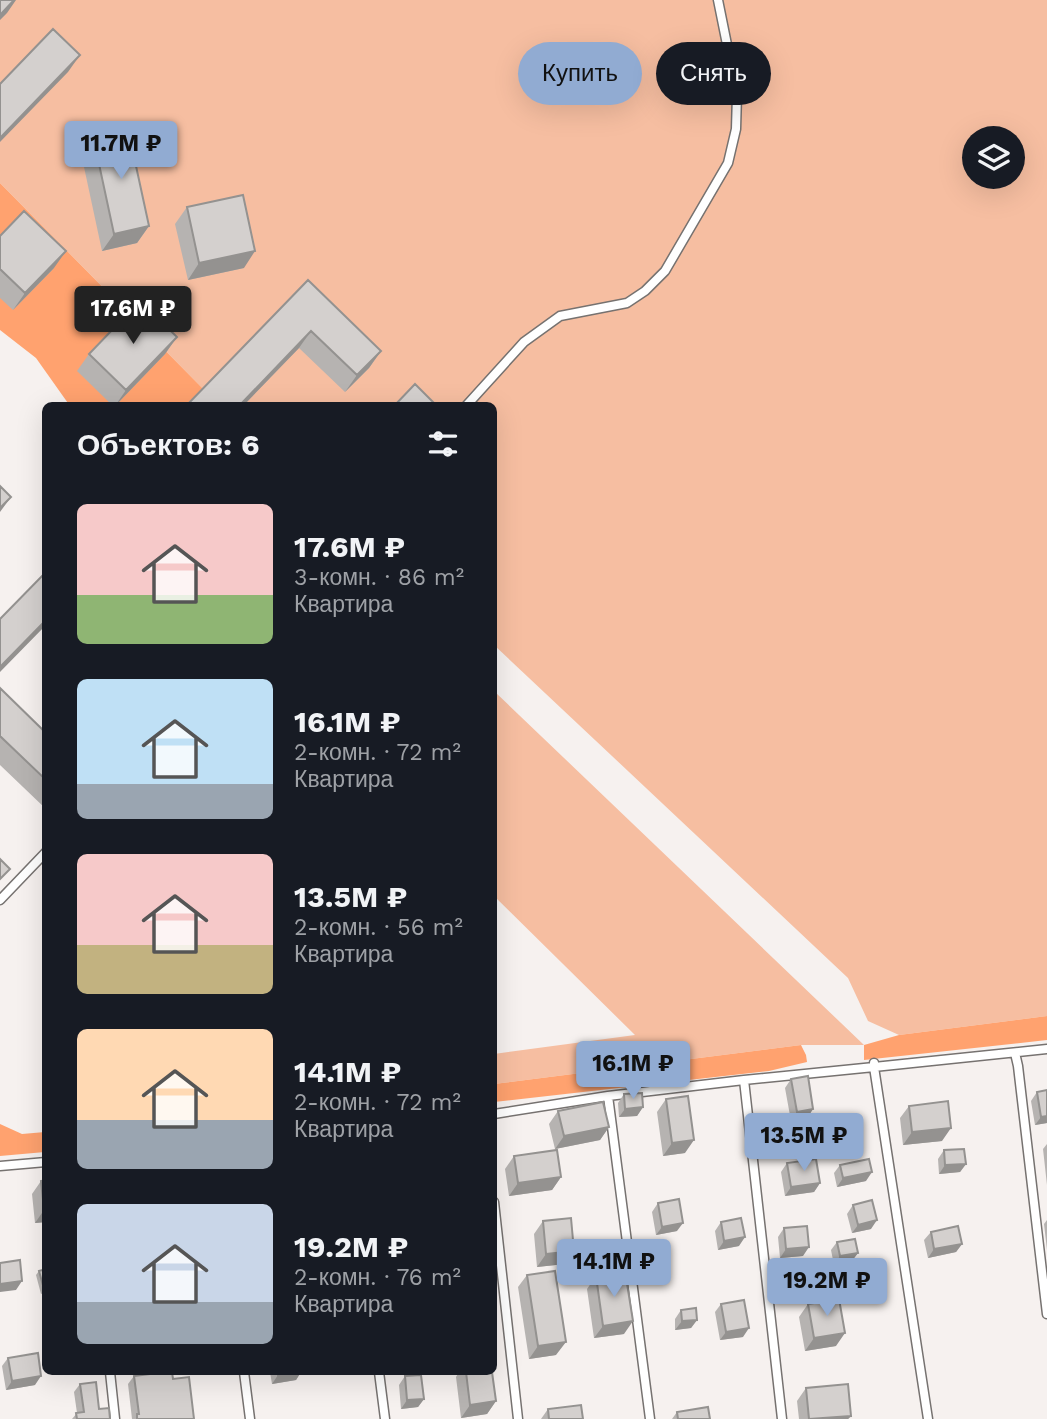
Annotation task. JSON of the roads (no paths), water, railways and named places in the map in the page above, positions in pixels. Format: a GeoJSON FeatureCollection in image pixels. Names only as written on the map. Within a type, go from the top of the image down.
{"type":"FeatureCollection","features":[{"type":"Feature","properties":{"kind":"lane"},"geometry":{"type":"LineString","coordinates":[[470,402],[524,342],[559,316],[627,303],[645,291],[665,271],[728,163],[736,129],[737,94],[718,0]]}},
{"type":"Feature","properties":{"kind":"lane"},"geometry":{"type":"LineString","coordinates":[[0,900],[42,856]]}},
{"type":"Feature","properties":{"kind":"lane"},"geometry":{"type":"LineString","coordinates":[[497,1114],[608,1096],[744,1080],[1047,1049]]}},
{"type":"Feature","properties":{"kind":"lane"},"geometry":{"type":"LineString","coordinates":[[1015,1053],[1047,1314]]}},
{"type":"Feature","properties":{"kind":"lane"},"geometry":{"type":"LineString","coordinates":[[874,1065],[928,1419]]}},
{"type":"Feature","properties":{"kind":"lane"},"geometry":{"type":"LineString","coordinates":[[744,1080],[782,1419]]}},
{"type":"Feature","properties":{"kind":"lane"},"geometry":{"type":"LineString","coordinates":[[608,1096],[650,1419]]}},
{"type":"Feature","properties":{"kind":"lane"},"geometry":{"type":"LineString","coordinates":[[0,1166],[42,1162]]}},
{"type":"Feature","properties":{"kind":"lane"},"geometry":{"type":"LineString","coordinates":[[497,1229],[518,1419]]}},
{"type":"Feature","properties":{"kind":"lane"},"geometry":{"type":"LineString","coordinates":[[110,1375],[115,1419]]}},
{"type":"Feature","properties":{"kind":"lane"},"geometry":{"type":"LineString","coordinates":[[244,1375],[250,1419]]}},
{"type":"Feature","properties":{"kind":"lane"},"geometry":{"type":"LineString","coordinates":[[379,1375],[385,1419]]}}]}
